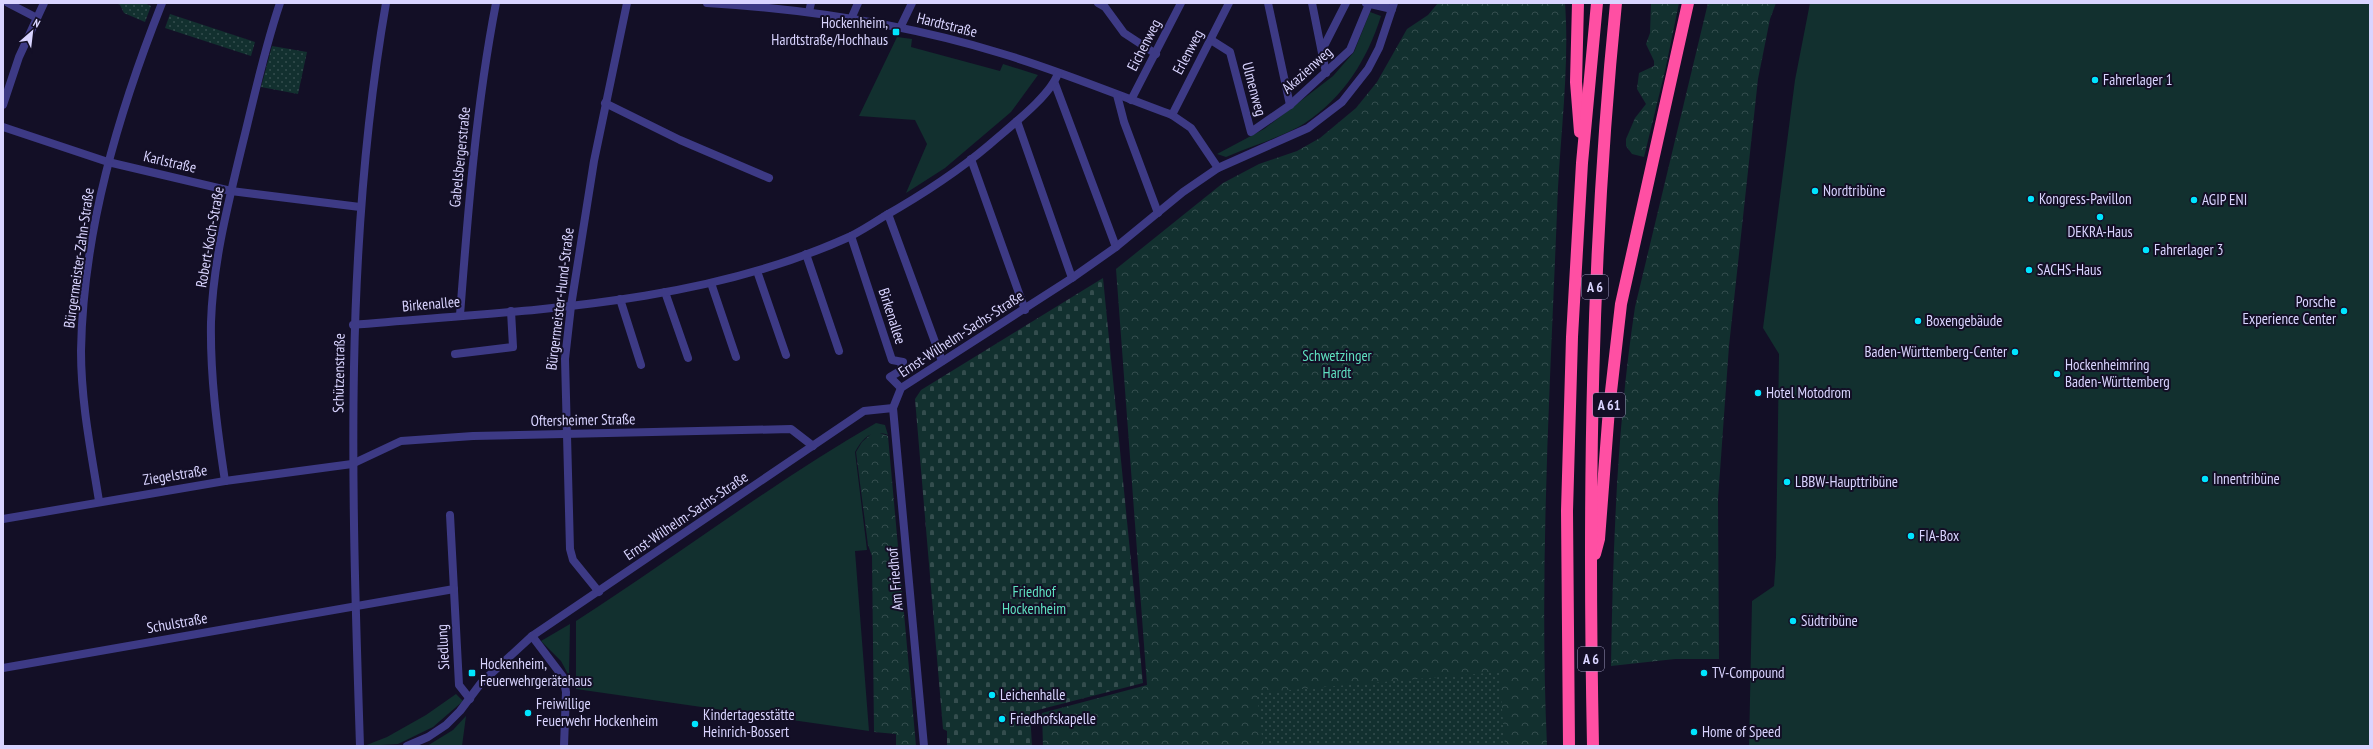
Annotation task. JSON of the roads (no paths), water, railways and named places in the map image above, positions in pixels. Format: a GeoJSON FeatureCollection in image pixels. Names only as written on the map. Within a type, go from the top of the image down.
{"type":"FeatureCollection","features":[{"type":"Feature","properties":{"kind":"highway","name":"A 6"},"geometry":{"type":"LineString","coordinates":[[1578,3],[1576,82],[1582,163]]}},
{"type":"Feature","properties":{"kind":"highway","name":"A 6"},"geometry":{"type":"LineString","coordinates":[[1569,746],[1567,511],[1572,337],[1582,163],[1597,3]]}},
{"type":"Feature","properties":{"kind":"highway","name":"A 6"},"geometry":{"type":"LineString","coordinates":[[1593,746],[1590,572],[1590,415],[1595,291],[1616,3]]}},
{"type":"Feature","properties":{"kind":"highway","name":"A 61"},"geometry":{"type":"LineString","coordinates":[[1590,572],[1598,539],[1608,409],[1621,304],[1688,3]]}},
{"type":"Feature","properties":{"kind":"street"},"geometry":{"type":"LineString","coordinates":[[8,3],[37,18]]}},
{"type":"Feature","properties":{"kind":"street"},"geometry":{"type":"LineString","coordinates":[[3,105],[19,57],[44,3]]}},
{"type":"Feature","properties":{"kind":"street","name":"Bürgermeister-Zahn-Straße"},"geometry":{"type":"LineString","coordinates":[[99,501],[85,421],[81,352],[83,308],[96,214],[108,162],[128,95],[162,3]]}},
{"type":"Feature","properties":{"kind":"street","name":"Robert-Koch-Straße"},"geometry":{"type":"LineString","coordinates":[[225,481],[214,410],[212,321],[217,264],[232,191],[267,42],[280,3]]}},
{"type":"Feature","properties":{"kind":"street","name":"Schützenstraße"},"geometry":{"type":"LineString","coordinates":[[360,746],[352,464],[353,325],[360,207],[375,66],[386,3]]}},
{"type":"Feature","properties":{"kind":"street","name":"Gabelsbergerstraße"},"geometry":{"type":"LineString","coordinates":[[460,315],[474,148],[484,66],[496,3]]}},
{"type":"Feature","properties":{"kind":"street","name":"Bürgermeister-Hund-Straße"},"geometry":{"type":"LineString","coordinates":[[599,592],[572,556],[566,435],[565,359],[571,306],[605,103],[627,3]]}},
{"type":"Feature","properties":{"kind":"street","name":"Hardtstraße"},"geometry":{"type":"LineString","coordinates":[[707,3],[754,4],[900,28],[1000,53],[1058,73]]}},
{"type":"Feature","properties":{"kind":"street"},"geometry":{"type":"LineString","coordinates":[[809,12],[810,3]]}},
{"type":"Feature","properties":{"kind":"street"},"geometry":{"type":"LineString","coordinates":[[850,19],[858,3]]}},
{"type":"Feature","properties":{"kind":"street"},"geometry":{"type":"LineString","coordinates":[[900,28],[912,3]]}},
{"type":"Feature","properties":{"kind":"street"},"geometry":{"type":"LineString","coordinates":[[1098,3],[1105,7],[1124,33],[1156,54]]}},
{"type":"Feature","properties":{"kind":"street","name":"Eichenweg"},"geometry":{"type":"LineString","coordinates":[[1131,100],[1181,3]]}},
{"type":"Feature","properties":{"kind":"street","name":"Erlenweg"},"geometry":{"type":"LineString","coordinates":[[1172,115],[1229,3]]}},
{"type":"Feature","properties":{"kind":"street"},"geometry":{"type":"LineString","coordinates":[[1268,3],[1290,105]]}},
{"type":"Feature","properties":{"kind":"street"},"geometry":{"type":"LineString","coordinates":[[1312,3],[1326,73]]}},
{"type":"Feature","properties":{"kind":"street"},"geometry":{"type":"LineString","coordinates":[[1322,50],[1346,3]]}},
{"type":"Feature","properties":{"kind":"street"},"geometry":{"type":"LineString","coordinates":[[1368,3],[1393,6]]}},
{"type":"Feature","properties":{"kind":"street","name":"Akazienweg"},"geometry":{"type":"LineString","coordinates":[[1251,132],[1290,105],[1350,50],[1365,17],[1368,3]]}},
{"type":"Feature","properties":{"kind":"street","name":"Ernst-Wilhelm-Sachs-Straße"},"geometry":{"type":"LineString","coordinates":[[407,746],[428,737],[446,724],[470,699],[481,683],[532,636],[864,411],[893,408],[901,388],[1025,310],[1072,278],[1116,247],[1158,212],[1218,168],[1308,128],[1342,102],[1368,69],[1379,48],[1393,6]]}},
{"type":"Feature","properties":{"kind":"street","name":"Ulmenweg"},"geometry":{"type":"LineString","coordinates":[[1210,40],[1230,52],[1251,132]]}},
{"type":"Feature","properties":{"kind":"street"},"geometry":{"type":"LineString","coordinates":[[1116,247],[1055,84],[1058,73],[1172,115],[1191,128],[1218,168]]}},
{"type":"Feature","properties":{"kind":"street","name":"Birkenallee"},"geometry":{"type":"LineString","coordinates":[[353,325],[571,306],[665,292],[711,283],[757,271],[851,236],[930,189],[972,159],[1017,121],[1055,84]]}},
{"type":"Feature","properties":{"kind":"street"},"geometry":{"type":"LineString","coordinates":[[1117,95],[1124,122],[1158,212]]}},
{"type":"Feature","properties":{"kind":"street"},"geometry":{"type":"LineString","coordinates":[[605,103],[674,137],[769,178]]}},
{"type":"Feature","properties":{"kind":"street"},"geometry":{"type":"LineString","coordinates":[[1017,121],[1072,278]]}},
{"type":"Feature","properties":{"kind":"street","name":"Karlstraße"},"geometry":{"type":"LineString","coordinates":[[3,127],[108,162],[232,191],[360,207]]}},
{"type":"Feature","properties":{"kind":"street"},"geometry":{"type":"LineString","coordinates":[[972,159],[1025,310]]}},
{"type":"Feature","properties":{"kind":"street","name":"Birkenallee"},"geometry":{"type":"LineString","coordinates":[[888,214],[942,361]]}},
{"type":"Feature","properties":{"kind":"street","name":"Birkenallee"},"geometry":{"type":"LineString","coordinates":[[851,236],[892,360],[903,362],[900,371],[890,377],[901,388]]}},
{"type":"Feature","properties":{"kind":"street"},"geometry":{"type":"LineString","coordinates":[[806,254],[839,351]]}},
{"type":"Feature","properties":{"kind":"street"},"geometry":{"type":"LineString","coordinates":[[757,271],[786,356]]}},
{"type":"Feature","properties":{"kind":"street"},"geometry":{"type":"LineString","coordinates":[[711,283],[736,357]]}},
{"type":"Feature","properties":{"kind":"street"},"geometry":{"type":"LineString","coordinates":[[665,292],[688,358]]}},
{"type":"Feature","properties":{"kind":"street"},"geometry":{"type":"LineString","coordinates":[[620,299],[641,365]]}},
{"type":"Feature","properties":{"kind":"street"},"geometry":{"type":"LineString","coordinates":[[455,354],[514,347],[510,311]]}},
{"type":"Feature","properties":{"kind":"street","name":"Am Friedhof"},"geometry":{"type":"LineString","coordinates":[[893,408],[924,746]]}},
{"type":"Feature","properties":{"kind":"street","name":"Oftersheimer Straße"},"geometry":{"type":"LineString","coordinates":[[352,464],[402,440],[473,436],[566,435],[791,428],[813,446]]}},
{"type":"Feature","properties":{"kind":"street","name":"Ziegelstraße"},"geometry":{"type":"LineString","coordinates":[[3,518],[225,481],[352,464]]}},
{"type":"Feature","properties":{"kind":"street","name":"Siedlung"},"geometry":{"type":"LineString","coordinates":[[450,515],[459,686],[470,699]]}},
{"type":"Feature","properties":{"kind":"street"},"geometry":{"type":"LineString","coordinates":[[355,606],[454,589]]}},
{"type":"Feature","properties":{"kind":"street","name":"Schulstraße"},"geometry":{"type":"LineString","coordinates":[[3,668],[355,606]]}},
{"type":"Feature","properties":{"kind":"street"},"geometry":{"type":"LineString","coordinates":[[532,636],[563,677],[566,692],[564,746]]}},
{"type":"Feature","properties":{"kind":"place","name":"Hockenheim, Hardtstraße/Hochhaus"},"geometry":{"type":"Point","coordinates":[896,32]}},
{"type":"Feature","properties":{"kind":"place","name":"Fahrerlager 1"},"geometry":{"type":"Point","coordinates":[2095,80]}},
{"type":"Feature","properties":{"kind":"place","name":"Nordtribüne"},"geometry":{"type":"Point","coordinates":[1815,191]}},
{"type":"Feature","properties":{"kind":"place","name":"Kongress-Pavillon"},"geometry":{"type":"Point","coordinates":[2031,199]}},
{"type":"Feature","properties":{"kind":"place","name":"AGIP ENI"},"geometry":{"type":"Point","coordinates":[2194,200]}},
{"type":"Feature","properties":{"kind":"place","name":"DEKRA-Haus"},"geometry":{"type":"Point","coordinates":[2100,217]}},
{"type":"Feature","properties":{"kind":"place","name":"Fahrerlager 3"},"geometry":{"type":"Point","coordinates":[2146,250]}},
{"type":"Feature","properties":{"kind":"place","name":"SACHS-Haus"},"geometry":{"type":"Point","coordinates":[2029,270]}},
{"type":"Feature","properties":{"kind":"place","name":"Porsche Experience Center"},"geometry":{"type":"Point","coordinates":[2344,311]}},
{"type":"Feature","properties":{"kind":"place","name":"Boxengebäude"},"geometry":{"type":"Point","coordinates":[1918,321]}},
{"type":"Feature","properties":{"kind":"place","name":"Baden-Württemberg-Center"},"geometry":{"type":"Point","coordinates":[2015,352]}},
{"type":"Feature","properties":{"kind":"place","name":"Hockenheimring Baden-Württemberg"},"geometry":{"type":"Point","coordinates":[2057,374]}},
{"type":"Feature","properties":{"kind":"place","name":"Hotel Motodrom"},"geometry":{"type":"Point","coordinates":[1758,393]}},
{"type":"Feature","properties":{"kind":"place","name":"Innentribüne"},"geometry":{"type":"Point","coordinates":[2205,479]}},
{"type":"Feature","properties":{"kind":"place","name":"LBBW-Haupttribüne"},"geometry":{"type":"Point","coordinates":[1787,482]}},
{"type":"Feature","properties":{"kind":"place","name":"FIA-Box"},"geometry":{"type":"Point","coordinates":[1911,536]}},
{"type":"Feature","properties":{"kind":"place","name":"Südtribüne"},"geometry":{"type":"Point","coordinates":[1793,621]}},
{"type":"Feature","properties":{"kind":"place","name":"Hockenheim, Feuerwehrgerätehaus"},"geometry":{"type":"Point","coordinates":[472,673]}},
{"type":"Feature","properties":{"kind":"place","name":"TV-Compound"},"geometry":{"type":"Point","coordinates":[1704,673]}},
{"type":"Feature","properties":{"kind":"place","name":"Leichenhalle"},"geometry":{"type":"Point","coordinates":[992,695]}},
{"type":"Feature","properties":{"kind":"place","name":"Freiwillige Feuerwehr Hockenheim"},"geometry":{"type":"Point","coordinates":[528,713]}},
{"type":"Feature","properties":{"kind":"place","name":"Friedhofskapelle"},"geometry":{"type":"Point","coordinates":[1002,719]}},
{"type":"Feature","properties":{"kind":"place","name":"Kindertagesstätte Heinrich-Bossert"},"geometry":{"type":"Point","coordinates":[695,724]}},
{"type":"Feature","properties":{"kind":"place","name":"Home of Speed"},"geometry":{"type":"Point","coordinates":[1694,732]}},
{"type":"Feature","properties":{"kind":"park label","name":"Schwetzinger Hardt"},"geometry":{"type":"Point","coordinates":[1337,364]}},
{"type":"Feature","properties":{"kind":"park label","name":"Friedhof Hockenheim"},"geometry":{"type":"Point","coordinates":[1034,600]}}]}
